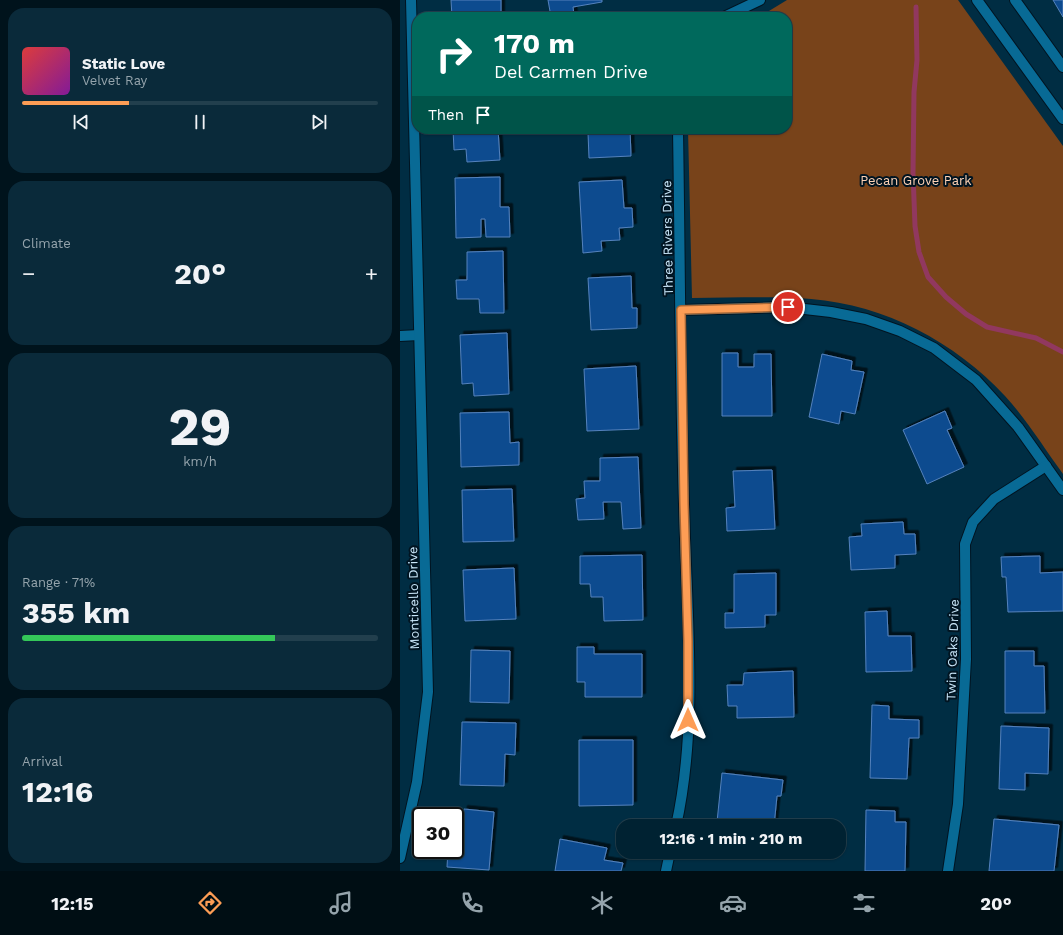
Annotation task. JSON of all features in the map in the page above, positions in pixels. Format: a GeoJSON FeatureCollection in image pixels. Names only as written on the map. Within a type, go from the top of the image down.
{"type":"FeatureCollection","features":[{"type":"Feature","properties":{"kind":"street","name":"Monticello Drive"},"geometry":{"type":"LineString","coordinates":[[411,0],[412,16]]}},
{"type":"Feature","properties":{"kind":"street"},"geometry":{"type":"LineString","coordinates":[[735,12],[760,0]]}},
{"type":"Feature","properties":{"kind":"street"},"geometry":{"type":"LineString","coordinates":[[977,0],[1063,119]]}},
{"type":"Feature","properties":{"kind":"street"},"geometry":{"type":"LineString","coordinates":[[1015,0],[1063,67]]}},
{"type":"Feature","properties":{"kind":"street","name":"Monticello Drive"},"geometry":{"type":"LineString","coordinates":[[400,858],[417,782],[428,692],[419,335],[416,134]]}},
{"type":"Feature","properties":{"kind":"street","name":"Three Rivers Drive"},"geometry":{"type":"LineString","coordinates":[[678,134],[684,504],[688,641],[688,736],[678,819]]}},
{"type":"Feature","properties":{"kind":"street"},"geometry":{"type":"LineString","coordinates":[[681,310],[788,307],[866,318],[900,331],[934,348],[976,380],[1018,427],[1063,490]]}},
{"type":"Feature","properties":{"kind":"street"},"geometry":{"type":"LineString","coordinates":[[400,336],[419,335]]}},
{"type":"Feature","properties":{"kind":"street","name":"Twin Oaks Drive"},"geometry":{"type":"LineString","coordinates":[[948,871],[958,804],[966,666],[966,544],[973,522],[994,499],[1046,466]]}},
{"type":"Feature","properties":{"kind":"street"},"geometry":{"type":"LineString","coordinates":[[666,871],[669,859]]}},
{"type":"Feature","properties":{"kind":"green space","name":"Pecan Grove Park"},"geometry":{"type":"Polygon","coordinates":[[[787,0],[958,0],[1063,146],[1063,474],[1013,405],[985,377],[964,359],[941,343],[892,318],[866,309],[811,299],[752,297],[692,298],[688,134],[792,134],[792,12],[767,12],[787,0]]]}},
{"type":"Feature","properties":{"kind":"building"},"geometry":{"type":"Polygon","coordinates":[[[451,0],[501,0],[501,12],[452,12],[451,0]]]}},
{"type":"Feature","properties":{"kind":"building"},"geometry":{"type":"Polygon","coordinates":[[[548,0],[602,0],[602,2],[573,7],[574,12],[550,12],[548,0]]]}},
{"type":"Feature","properties":{"kind":"building"},"geometry":{"type":"Polygon","coordinates":[[[1053,0],[1063,0],[1063,17],[1053,0]]]}},
{"type":"Feature","properties":{"kind":"building"},"geometry":{"type":"Polygon","coordinates":[[[453,134],[498,134],[500,160],[467,162],[466,149],[454,150],[453,134]]]}},
{"type":"Feature","properties":{"kind":"building"},"geometry":{"type":"Polygon","coordinates":[[[588,134],[630,134],[631,156],[589,158],[588,134]]]}},
{"type":"Feature","properties":{"kind":"building"},"geometry":{"type":"Polygon","coordinates":[[[500,177],[500,207],[509,207],[510,237],[486,237],[485,219],[481,219],[481,237],[456,238],[455,178],[500,177]]]}},
{"type":"Feature","properties":{"kind":"building"},"geometry":{"type":"Polygon","coordinates":[[[622,180],[624,208],[632,208],[633,227],[619,228],[620,240],[601,241],[602,251],[583,253],[579,182],[622,180]]]}},
{"type":"Feature","properties":{"kind":"building"},"geometry":{"type":"Polygon","coordinates":[[[503,251],[504,313],[480,313],[479,299],[457,299],[456,280],[467,280],[467,252],[503,251]]]}},
{"type":"Feature","properties":{"kind":"building"},"geometry":{"type":"Polygon","coordinates":[[[631,276],[632,308],[637,308],[637,328],[591,330],[588,278],[631,276]]]}},
{"type":"Feature","properties":{"kind":"building"},"geometry":{"type":"Polygon","coordinates":[[[507,333],[509,394],[474,396],[473,383],[462,384],[460,335],[507,333]]]}},
{"type":"Feature","properties":{"kind":"building"},"geometry":{"type":"Polygon","coordinates":[[[722,353],[738,353],[738,367],[754,367],[754,354],[771,354],[772,416],[722,416],[722,353]]]}},
{"type":"Feature","properties":{"kind":"building"},"geometry":{"type":"Polygon","coordinates":[[[822,354],[852,361],[851,370],[864,372],[855,414],[841,411],[839,424],[809,417],[822,354]]]}},
{"type":"Feature","properties":{"kind":"building"},"geometry":{"type":"Polygon","coordinates":[[[636,366],[639,429],[587,431],[584,369],[636,366]]]}},
{"type":"Feature","properties":{"kind":"building"},"geometry":{"type":"Polygon","coordinates":[[[945,411],[952,428],[947,430],[964,467],[927,484],[903,430],[945,411]]]}},
{"type":"Feature","properties":{"kind":"building"},"geometry":{"type":"Polygon","coordinates":[[[509,412],[510,443],[519,442],[519,465],[461,467],[460,413],[509,412]]]}},
{"type":"Feature","properties":{"kind":"building"},"geometry":{"type":"Polygon","coordinates":[[[638,457],[641,528],[623,529],[621,502],[603,502],[604,519],[578,520],[576,499],[585,498],[584,481],[600,481],[600,458],[638,457]]]}},
{"type":"Feature","properties":{"kind":"building"},"geometry":{"type":"Polygon","coordinates":[[[772,470],[775,529],[727,531],[726,508],[735,507],[733,471],[772,470]]]}},
{"type":"Feature","properties":{"kind":"building"},"geometry":{"type":"Polygon","coordinates":[[[512,489],[514,541],[463,542],[462,490],[512,489]]]}},
{"type":"Feature","properties":{"kind":"building"},"geometry":{"type":"Polygon","coordinates":[[[903,522],[904,534],[915,534],[916,554],[895,555],[895,568],[851,570],[849,537],[862,536],[861,524],[903,522]]]}},
{"type":"Feature","properties":{"kind":"building"},"geometry":{"type":"Polygon","coordinates":[[[642,555],[643,620],[604,621],[603,597],[591,597],[590,584],[580,584],[580,556],[642,555]]]}},
{"type":"Feature","properties":{"kind":"building"},"geometry":{"type":"Polygon","coordinates":[[[1040,556],[1040,573],[1063,572],[1063,611],[1008,612],[1006,577],[1002,577],[1001,557],[1040,556]]]}},
{"type":"Feature","properties":{"kind":"building"},"geometry":{"type":"Polygon","coordinates":[[[514,568],[516,619],[465,621],[463,570],[514,568]]]}},
{"type":"Feature","properties":{"kind":"building"},"geometry":{"type":"Polygon","coordinates":[[[776,573],[776,615],[765,615],[765,627],[725,628],[725,613],[734,613],[734,574],[776,573]]]}},
{"type":"Feature","properties":{"kind":"building"},"geometry":{"type":"Polygon","coordinates":[[[887,611],[888,636],[911,636],[912,671],[866,672],[865,612],[887,611]]]}},
{"type":"Feature","properties":{"kind":"building"},"geometry":{"type":"Polygon","coordinates":[[[577,647],[594,647],[594,654],[642,654],[642,697],[585,697],[585,682],[577,682],[577,647]]]}},
{"type":"Feature","properties":{"kind":"building"},"geometry":{"type":"Polygon","coordinates":[[[471,650],[510,651],[509,703],[470,702],[471,650]]]}},
{"type":"Feature","properties":{"kind":"building"},"geometry":{"type":"Polygon","coordinates":[[[1005,651],[1034,651],[1034,666],[1044,666],[1045,713],[1005,713],[1005,651]]]}},
{"type":"Feature","properties":{"kind":"building"},"geometry":{"type":"Polygon","coordinates":[[[793,671],[794,717],[737,718],[737,706],[728,706],[727,685],[743,685],[744,673],[793,671]]]}},
{"type":"Feature","properties":{"kind":"building"},"geometry":{"type":"Polygon","coordinates":[[[872,705],[889,706],[889,719],[919,720],[919,738],[909,738],[907,779],[870,778],[872,705]]]}},
{"type":"Feature","properties":{"kind":"building"},"geometry":{"type":"Polygon","coordinates":[[[462,722],[516,723],[515,755],[505,754],[504,786],[460,785],[462,722]]]}},
{"type":"Feature","properties":{"kind":"building"},"geometry":{"type":"Polygon","coordinates":[[[1001,726],[1049,728],[1048,774],[1025,773],[1025,790],[999,789],[1001,726]]]}},
{"type":"Feature","properties":{"kind":"building"},"geometry":{"type":"Polygon","coordinates":[[[579,740],[633,740],[633,805],[579,806],[579,740]]]}},
{"type":"Feature","properties":{"kind":"building"},"geometry":{"type":"Polygon","coordinates":[[[722,773],[783,780],[781,796],[777,796],[775,819],[717,819],[722,773]]]}},
{"type":"Feature","properties":{"kind":"building"},"geometry":{"type":"Polygon","coordinates":[[[464,809],[494,812],[489,870],[447,867],[447,859],[464,859],[464,809]]]}},
{"type":"Feature","properties":{"kind":"building"},"geometry":{"type":"Polygon","coordinates":[[[866,810],[895,811],[895,822],[906,822],[905,871],[865,871],[866,810]]]}},
{"type":"Feature","properties":{"kind":"building"},"geometry":{"type":"Polygon","coordinates":[[[994,819],[1059,825],[1054,871],[989,871],[994,819]]]}},
{"type":"Feature","properties":{"kind":"building"},"geometry":{"type":"Polygon","coordinates":[[[560,839],[607,848],[604,860],[623,863],[621,871],[555,871],[560,839]]]}},
{"type":"Feature","properties":{"kind":"waterway"},"geometry":{"type":"LineString","coordinates":[[916,7],[917,60],[914,92],[913,173],[915,226],[919,252],[928,277],[946,297],[966,314],[987,327],[1036,338],[1063,352]]}},
{"type":"Feature","properties":{"kind":"route"},"geometry":{"type":"LineString","coordinates":[[688,720],[688,641],[681,310],[788,307]]}}]}
